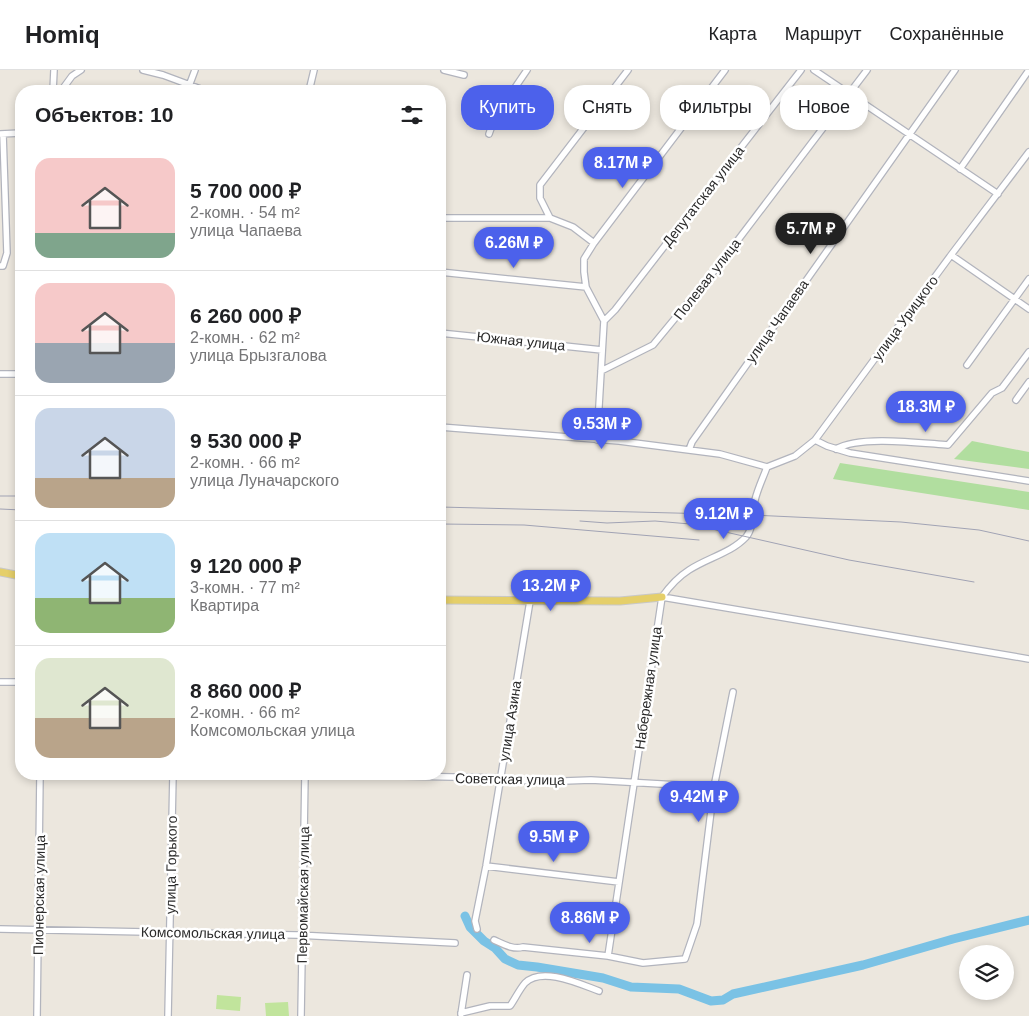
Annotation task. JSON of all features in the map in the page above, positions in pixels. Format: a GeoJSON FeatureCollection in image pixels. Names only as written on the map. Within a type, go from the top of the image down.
{"type":"FeatureCollection","features":[{"type":"Feature","properties":{"kind":"main road"},"geometry":{"type":"LineString","coordinates":[[0,572],[15,575]]}},
{"type":"Feature","properties":{"kind":"main road"},"geometry":{"type":"LineString","coordinates":[[446,600],[620,601],[662,597]]}},
{"type":"Feature","properties":{"kind":"street"},"geometry":{"type":"LineString","coordinates":[[53,85],[54,70]]}},
{"type":"Feature","properties":{"kind":"street"},"geometry":{"type":"LineString","coordinates":[[65,85],[72,76],[81,70]]}},
{"type":"Feature","properties":{"kind":"street"},"geometry":{"type":"LineString","coordinates":[[143,70],[163,75],[188,85]]}},
{"type":"Feature","properties":{"kind":"street"},"geometry":{"type":"LineString","coordinates":[[190,85],[195,70]]}},
{"type":"Feature","properties":{"kind":"street"},"geometry":{"type":"LineString","coordinates":[[310,85],[314,70]]}},
{"type":"Feature","properties":{"kind":"street"},"geometry":{"type":"LineString","coordinates":[[444,70],[464,75]]}},
{"type":"Feature","properties":{"kind":"street"},"geometry":{"type":"LineString","coordinates":[[489,134],[495,117],[527,70]]}},
{"type":"Feature","properties":{"kind":"street"},"geometry":{"type":"LineString","coordinates":[[550,218],[540,198],[540,185],[628,70]]}},
{"type":"Feature","properties":{"kind":"street"},"geometry":{"type":"LineString","coordinates":[[597,440],[604,321],[586,287],[584,259],[594,243],[725,70]]}},
{"type":"Feature","properties":{"kind":"street","name":"Депутатская улица"},"geometry":{"type":"LineString","coordinates":[[604,321],[615,310],[800,70]]}},
{"type":"Feature","properties":{"kind":"street"},"geometry":{"type":"LineString","coordinates":[[814,70],[835,85]]}},
{"type":"Feature","properties":{"kind":"street","name":"Полевая улица"},"geometry":{"type":"LineString","coordinates":[[855,85],[867,70]]}},
{"type":"Feature","properties":{"kind":"street","name":"улица Чапаева"},"geometry":{"type":"LineString","coordinates":[[689,450],[692,442],[955,70]]}},
{"type":"Feature","properties":{"kind":"street"},"geometry":{"type":"LineString","coordinates":[[960,169],[1029,70]]}},
{"type":"Feature","properties":{"kind":"street"},"geometry":{"type":"LineString","coordinates":[[868,107],[998,194]]}},
{"type":"Feature","properties":{"kind":"street","name":"Полевая улица"},"geometry":{"type":"LineString","coordinates":[[601,371],[653,345],[719,265],[821,130]]}},
{"type":"Feature","properties":{"kind":"street"},"geometry":{"type":"LineString","coordinates":[[2,266],[7,253],[2,134],[15,133]]}},
{"type":"Feature","properties":{"kind":"street","name":"улица Урицкого"},"geometry":{"type":"LineString","coordinates":[[767,467],[795,456],[815,440],[1029,152]]}},
{"type":"Feature","properties":{"kind":"street"},"geometry":{"type":"LineString","coordinates":[[446,218],[550,218],[573,227],[594,243]]}},
{"type":"Feature","properties":{"kind":"street"},"geometry":{"type":"LineString","coordinates":[[951,255],[1029,310]]}},
{"type":"Feature","properties":{"kind":"street"},"geometry":{"type":"LineString","coordinates":[[446,273],[586,287]]}},
{"type":"Feature","properties":{"kind":"street"},"geometry":{"type":"LineString","coordinates":[[967,365],[1029,279]]}},
{"type":"Feature","properties":{"kind":"street","name":"Южная улица"},"geometry":{"type":"LineString","coordinates":[[446,334],[602,350]]}},
{"type":"Feature","properties":{"kind":"street"},"geometry":{"type":"LineString","coordinates":[[836,449],[852,443],[900,442],[948,445],[992,392],[1002,388],[1029,352]]}},
{"type":"Feature","properties":{"kind":"street"},"geometry":{"type":"LineString","coordinates":[[0,374],[15,374]]}},
{"type":"Feature","properties":{"kind":"street"},"geometry":{"type":"LineString","coordinates":[[1016,400],[1029,382]]}},
{"type":"Feature","properties":{"kind":"street"},"geometry":{"type":"LineString","coordinates":[[446,427],[689,450],[720,454],[767,467],[756,495],[751,526],[747,536],[728,550],[689,570],[670,586],[662,597],[1029,659]]}},
{"type":"Feature","properties":{"kind":"street"},"geometry":{"type":"LineString","coordinates":[[815,440],[836,449],[1029,481]]}},
{"type":"Feature","properties":{"kind":"street","name":"Набережная улица"},"geometry":{"type":"LineString","coordinates":[[608,956],[662,597]]}},
{"type":"Feature","properties":{"kind":"street","name":"улица Азина"},"geometry":{"type":"LineString","coordinates":[[477,929],[475,921],[530,602]]}},
{"type":"Feature","properties":{"kind":"street"},"geometry":{"type":"LineString","coordinates":[[0,682],[15,682]]}},
{"type":"Feature","properties":{"kind":"street"},"geometry":{"type":"LineString","coordinates":[[494,940],[511,947],[608,956],[643,963],[685,959],[697,924],[714,787],[733,692]]}},
{"type":"Feature","properties":{"kind":"street","name":"Советская улица"},"geometry":{"type":"LineString","coordinates":[[446,777],[500,778],[536,782],[635,781],[714,787]]}},
{"type":"Feature","properties":{"kind":"street","name":"Пионерская улица"},"geometry":{"type":"LineString","coordinates":[[37,1016],[40,780]]}},
{"type":"Feature","properties":{"kind":"street","name":"улица Горького"},"geometry":{"type":"LineString","coordinates":[[168,1016],[173,780]]}},
{"type":"Feature","properties":{"kind":"street","name":"Первомайская улица"},"geometry":{"type":"LineString","coordinates":[[301,1016],[305,780]]}},
{"type":"Feature","properties":{"kind":"street"},"geometry":{"type":"LineString","coordinates":[[486,866],[620,882]]}},
{"type":"Feature","properties":{"kind":"street","name":"Комсомольская улица"},"geometry":{"type":"LineString","coordinates":[[0,929],[302,935],[455,943]]}},
{"type":"Feature","properties":{"kind":"street"},"geometry":{"type":"LineString","coordinates":[[467,975],[461,1014],[490,1006],[510,1006],[526,982],[540,976],[558,977],[600,991]]}},
{"type":"Feature","properties":{"kind":"green space"},"geometry":{"type":"Polygon","coordinates":[[[972,441],[1029,452],[1029,469],[954,459],[972,441]]]}},
{"type":"Feature","properties":{"kind":"green space"},"geometry":{"type":"Polygon","coordinates":[[[840,463],[1029,492],[1029,510],[833,479],[840,463]]]}},
{"type":"Feature","properties":{"kind":"green space"},"geometry":{"type":"Polygon","coordinates":[[[217,995],[241,997],[240,1011],[216,1009],[217,995]]]}},
{"type":"Feature","properties":{"kind":"green space"},"geometry":{"type":"Polygon","coordinates":[[[288,1002],[289,1016],[266,1016],[265,1003],[288,1002]]]}},
{"type":"Feature","properties":{"kind":"waterway"},"geometry":{"type":"LineString","coordinates":[[465,916],[470,927],[484,941],[495,948],[505,959],[518,965],[603,978],[631,987],[679,989],[711,1001],[723,1000],[733,994],[863,965],[953,939],[1029,920]]}},
{"type":"Feature","properties":{"kind":"railway"},"geometry":{"type":"LineString","coordinates":[[0,496],[15,496]]}},
{"type":"Feature","properties":{"kind":"railway"},"geometry":{"type":"LineString","coordinates":[[446,507],[752,515],[901,522],[979,530],[1029,541]]}},
{"type":"Feature","properties":{"kind":"railway"},"geometry":{"type":"LineString","coordinates":[[0,509],[15,510]]}},
{"type":"Feature","properties":{"kind":"railway"},"geometry":{"type":"LineString","coordinates":[[580,521],[607,523],[655,521],[690,524],[849,560],[974,582]]}},
{"type":"Feature","properties":{"kind":"railway"},"geometry":{"type":"LineString","coordinates":[[446,524],[524,525],[699,540]]}}]}
